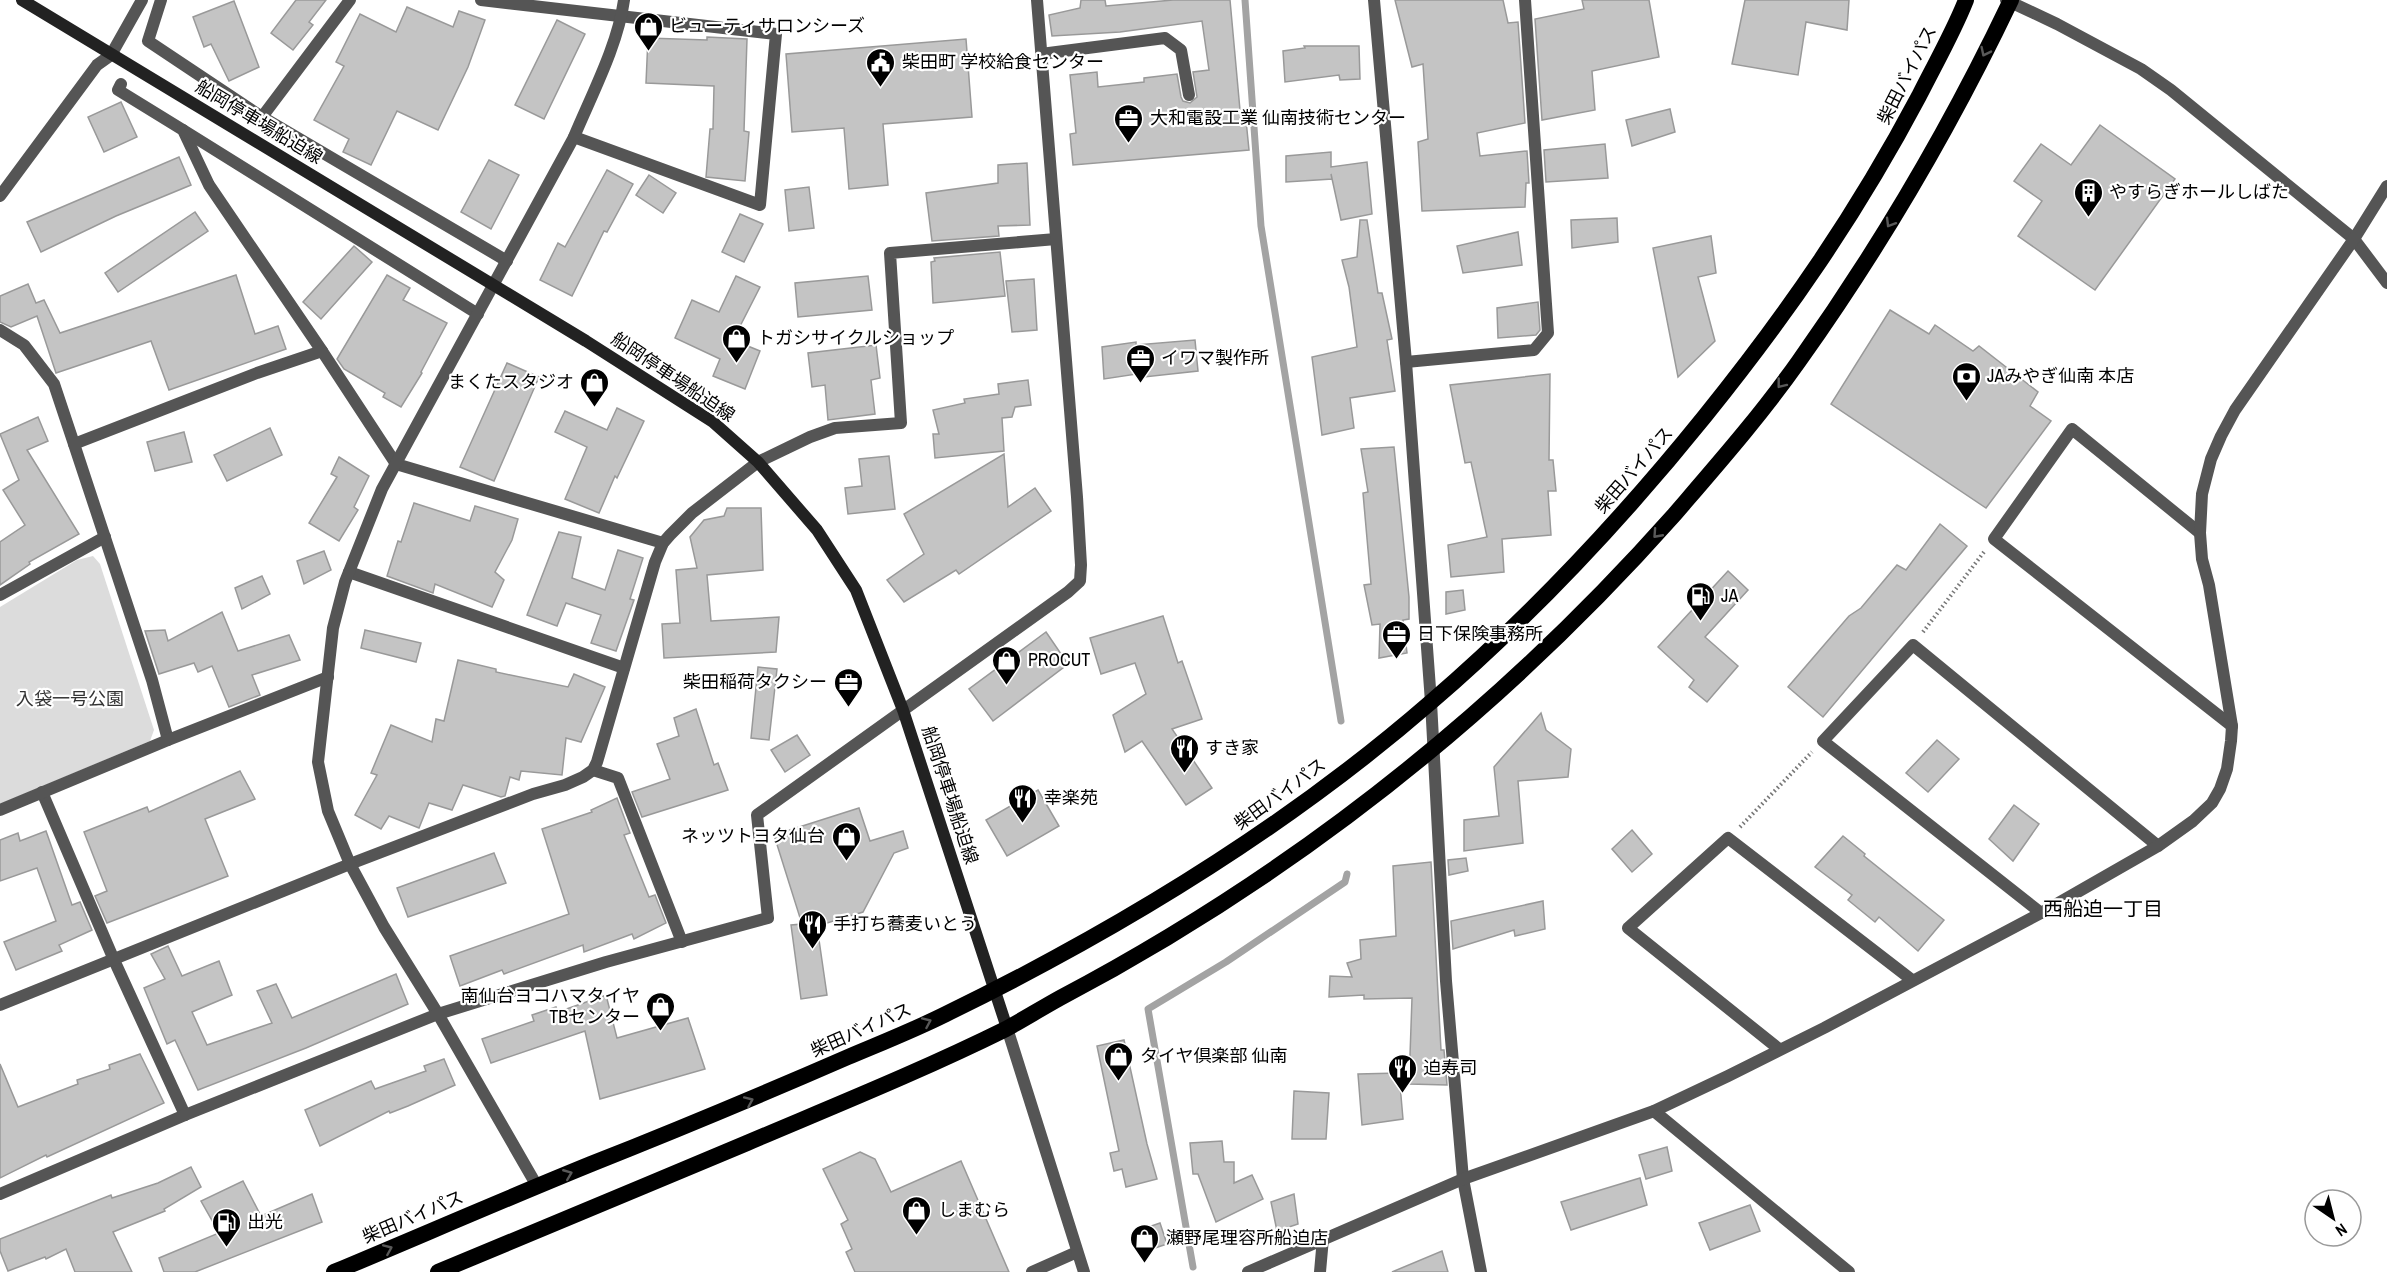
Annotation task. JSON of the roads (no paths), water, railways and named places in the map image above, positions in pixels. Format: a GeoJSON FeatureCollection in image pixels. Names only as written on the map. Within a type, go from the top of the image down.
{"type":"FeatureCollection","features":[{"type":"Feature","properties":{"kind":"highway","name":"柴田バイパス"},"geometry":{"type":"LineString","coordinates":[[334,1272],[742,1103],[945,1015],[1078,945],[1232,853],[1303,803],[1431,702],[1509,632],[1589,552],[1655,477],[1783,318],[1829,250],[1894,143],[1941,55],[1966,0]]}},
{"type":"Feature","properties":{"kind":"highway"},"geometry":{"type":"LineString","coordinates":[[447,1270],[846,1101],[1007,1028],[1100,977],[1232,898],[1362,807],[1434,749],[1481,709],[1617,578],[1721,462],[1797,364],[1864,265],[1916,180],[1961,100],[2009,1]]}},
{"type":"Feature","properties":{"kind":"main road","name":"船岡停車場船迫線"},"geometry":{"type":"LineString","coordinates":[[22,0],[494,284],[713,422],[758,462],[817,530],[856,590],[903,710],[1007,1028]]}},
{"type":"Feature","properties":{"kind":"street"},"geometry":{"type":"LineString","coordinates":[[0,196],[98,64],[111,55],[142,0]]}},
{"type":"Feature","properties":{"kind":"street"},"geometry":{"type":"LineString","coordinates":[[161,0],[148,41],[262,117],[507,261]]}},
{"type":"Feature","properties":{"kind":"street"},"geometry":{"type":"LineString","coordinates":[[262,117],[350,0]]}},
{"type":"Feature","properties":{"kind":"street"},"geometry":{"type":"LineString","coordinates":[[481,0],[776,34],[760,205],[574,137]]}},
{"type":"Feature","properties":{"kind":"street"},"geometry":{"type":"LineString","coordinates":[[537,1186],[438,1014],[384,927],[350,864],[328,811],[318,762],[333,628],[349,572],[382,489],[574,137],[600,76],[622,15],[624,0]]}},
{"type":"Feature","properties":{"kind":"street"},"geometry":{"type":"LineString","coordinates":[[0,1194],[185,1115],[438,1014],[606,962],[768,918],[757,815],[1068,592],[1080,581],[1077,497],[1037,0]]}},
{"type":"Feature","properties":{"kind":"street"},"geometry":{"type":"LineString","coordinates":[[1374,0],[1406,362],[1431,702],[1446,981],[1463,1179],[1481,1272]]}},
{"type":"Feature","properties":{"kind":"street"},"geometry":{"type":"LineString","coordinates":[[1406,362],[1534,350],[1548,333],[1525,0]]}},
{"type":"Feature","properties":{"kind":"street"},"geometry":{"type":"LineString","coordinates":[[2009,1],[2141,69],[2171,90],[2354,239],[2387,283]]}},
{"type":"Feature","properties":{"kind":"street"},"geometry":{"type":"LineString","coordinates":[[1041,54],[1165,38],[1181,50],[1189,95]]}},
{"type":"Feature","properties":{"kind":"street"},"geometry":{"type":"LineString","coordinates":[[122,84],[118,90],[478,314]]}},
{"type":"Feature","properties":{"kind":"street"},"geometry":{"type":"LineString","coordinates":[[183,130],[209,185],[396,464],[663,543]]}},
{"type":"Feature","properties":{"kind":"street"},"geometry":{"type":"LineString","coordinates":[[1248,1272],[1463,1179],[1654,1111],[1824,1028],[2041,913],[2158,846],[2193,821],[2212,802],[2227,770],[2232,726],[2209,585],[2202,559],[2200,532],[2202,494],[2211,459],[2235,410],[2354,239],[2387,186]]}},
{"type":"Feature","properties":{"kind":"street"},"geometry":{"type":"LineString","coordinates":[[0,1005],[350,864],[533,794],[565,785],[593,770],[655,562],[663,543],[692,513],[758,462],[810,437],[835,428],[901,423],[890,253],[1056,239]]}},
{"type":"Feature","properties":{"kind":"street"},"geometry":{"type":"LineString","coordinates":[[0,330],[24,345],[54,384],[152,680],[168,740]]}},
{"type":"Feature","properties":{"kind":"street"},"geometry":{"type":"LineString","coordinates":[[74,444],[322,351]]}},
{"type":"Feature","properties":{"kind":"street"},"geometry":{"type":"LineString","coordinates":[[2200,532],[2072,429],[1994,539],[2232,726]]}},
{"type":"Feature","properties":{"kind":"street"},"geometry":{"type":"LineString","coordinates":[[0,595],[105,537]]}},
{"type":"Feature","properties":{"kind":"street"},"geometry":{"type":"LineString","coordinates":[[349,572],[624,668]]}},
{"type":"Feature","properties":{"kind":"street"},"geometry":{"type":"LineString","coordinates":[[2041,913],[1823,741],[1913,645],[2158,846]]}},
{"type":"Feature","properties":{"kind":"street"},"geometry":{"type":"LineString","coordinates":[[0,810],[328,677]]}},
{"type":"Feature","properties":{"kind":"street"},"geometry":{"type":"LineString","coordinates":[[593,770],[618,778],[682,942]]}},
{"type":"Feature","properties":{"kind":"street"},"geometry":{"type":"LineString","coordinates":[[42,792],[114,960],[185,1115]]}},
{"type":"Feature","properties":{"kind":"street"},"geometry":{"type":"LineString","coordinates":[[1779,1049],[1628,928],[1728,838],[1912,980]]}},
{"type":"Feature","properties":{"kind":"street"},"geometry":{"type":"LineString","coordinates":[[1007,1028],[1084,1272]]}},
{"type":"Feature","properties":{"kind":"street"},"geometry":{"type":"LineString","coordinates":[[1654,1111],[1849,1272]]}},
{"type":"Feature","properties":{"kind":"street"},"geometry":{"type":"LineString","coordinates":[[1320,1272],[1323,1238]]}},
{"type":"Feature","properties":{"kind":"street"},"geometry":{"type":"LineString","coordinates":[[1032,1272],[1077,1252]]}},
{"type":"Feature","properties":{"kind":"waterway"},"geometry":{"type":"LineString","coordinates":[[1245,0],[1261,226],[1341,721]]}},
{"type":"Feature","properties":{"kind":"waterway"},"geometry":{"type":"LineString","coordinates":[[1193,1267],[1148,1009],[1226,962],[1345,882],[1347,874]]}},
{"type":"Feature","properties":{"kind":"place","name":"ビューティサロンシーズ"},"geometry":{"type":"Point","coordinates":[648,52]}},
{"type":"Feature","properties":{"kind":"place","name":"柴田町 学校給食センター"},"geometry":{"type":"Point","coordinates":[881,88]}},
{"type":"Feature","properties":{"kind":"place","name":"大和電設工業 仙南技術センター"},"geometry":{"type":"Point","coordinates":[1129,144]}},
{"type":"Feature","properties":{"kind":"place","name":"やすらぎホールしばた"},"geometry":{"type":"Point","coordinates":[2088,218]}},
{"type":"Feature","properties":{"kind":"place","name":"トガシサイクルショップ"},"geometry":{"type":"Point","coordinates":[736,364]}},
{"type":"Feature","properties":{"kind":"place","name":"イワマ製作所"},"geometry":{"type":"Point","coordinates":[1140,384]}},
{"type":"Feature","properties":{"kind":"place","name":"JAみやぎ仙南 本店"},"geometry":{"type":"Point","coordinates":[1966,402]}},
{"type":"Feature","properties":{"kind":"place","name":"まくたスタジオ"},"geometry":{"type":"Point","coordinates":[595,408]}},
{"type":"Feature","properties":{"kind":"place","name":"JA"},"geometry":{"type":"Point","coordinates":[1700,622]}},
{"type":"Feature","properties":{"kind":"place","name":"日下保険事務所"},"geometry":{"type":"Point","coordinates":[1396,660]}},
{"type":"Feature","properties":{"kind":"place","name":"PROCUT"},"geometry":{"type":"Point","coordinates":[1007,686]}},
{"type":"Feature","properties":{"kind":"place","name":"柴田稲荷タクシー"},"geometry":{"type":"Point","coordinates":[848,708]}},
{"type":"Feature","properties":{"kind":"place","name":"すき家"},"geometry":{"type":"Point","coordinates":[1184,774]}},
{"type":"Feature","properties":{"kind":"place","name":"幸楽苑"},"geometry":{"type":"Point","coordinates":[1023,824]}},
{"type":"Feature","properties":{"kind":"place","name":"ネッツトヨタ仙台"},"geometry":{"type":"Point","coordinates":[846,862]}},
{"type":"Feature","properties":{"kind":"place","name":"手打ち蕎麦いとう"},"geometry":{"type":"Point","coordinates":[812,950]}},
{"type":"Feature","properties":{"kind":"place","name":"南仙台ヨコハマタイヤ TBセンター"},"geometry":{"type":"Point","coordinates":[661,1032]}},
{"type":"Feature","properties":{"kind":"place","name":"タイヤ倶楽部 仙南"},"geometry":{"type":"Point","coordinates":[1119,1082]}},
{"type":"Feature","properties":{"kind":"place","name":"迫寿司"},"geometry":{"type":"Point","coordinates":[1402,1094]}},
{"type":"Feature","properties":{"kind":"place","name":"しまむら"},"geometry":{"type":"Point","coordinates":[917,1236]}},
{"type":"Feature","properties":{"kind":"place","name":"出光"},"geometry":{"type":"Point","coordinates":[226,1248]}},
{"type":"Feature","properties":{"kind":"place","name":"瀬野尾理容所船迫店"},"geometry":{"type":"Point","coordinates":[1145,1264]}},
{"type":"Feature","properties":{"kind":"district","name":"西船迫一丁目"},"geometry":{"type":"Point","coordinates":[2103,909]}},
{"type":"Feature","properties":{"kind":"park label","name":"入袋一号公園"},"geometry":{"type":"Point","coordinates":[70,699]}}]}
